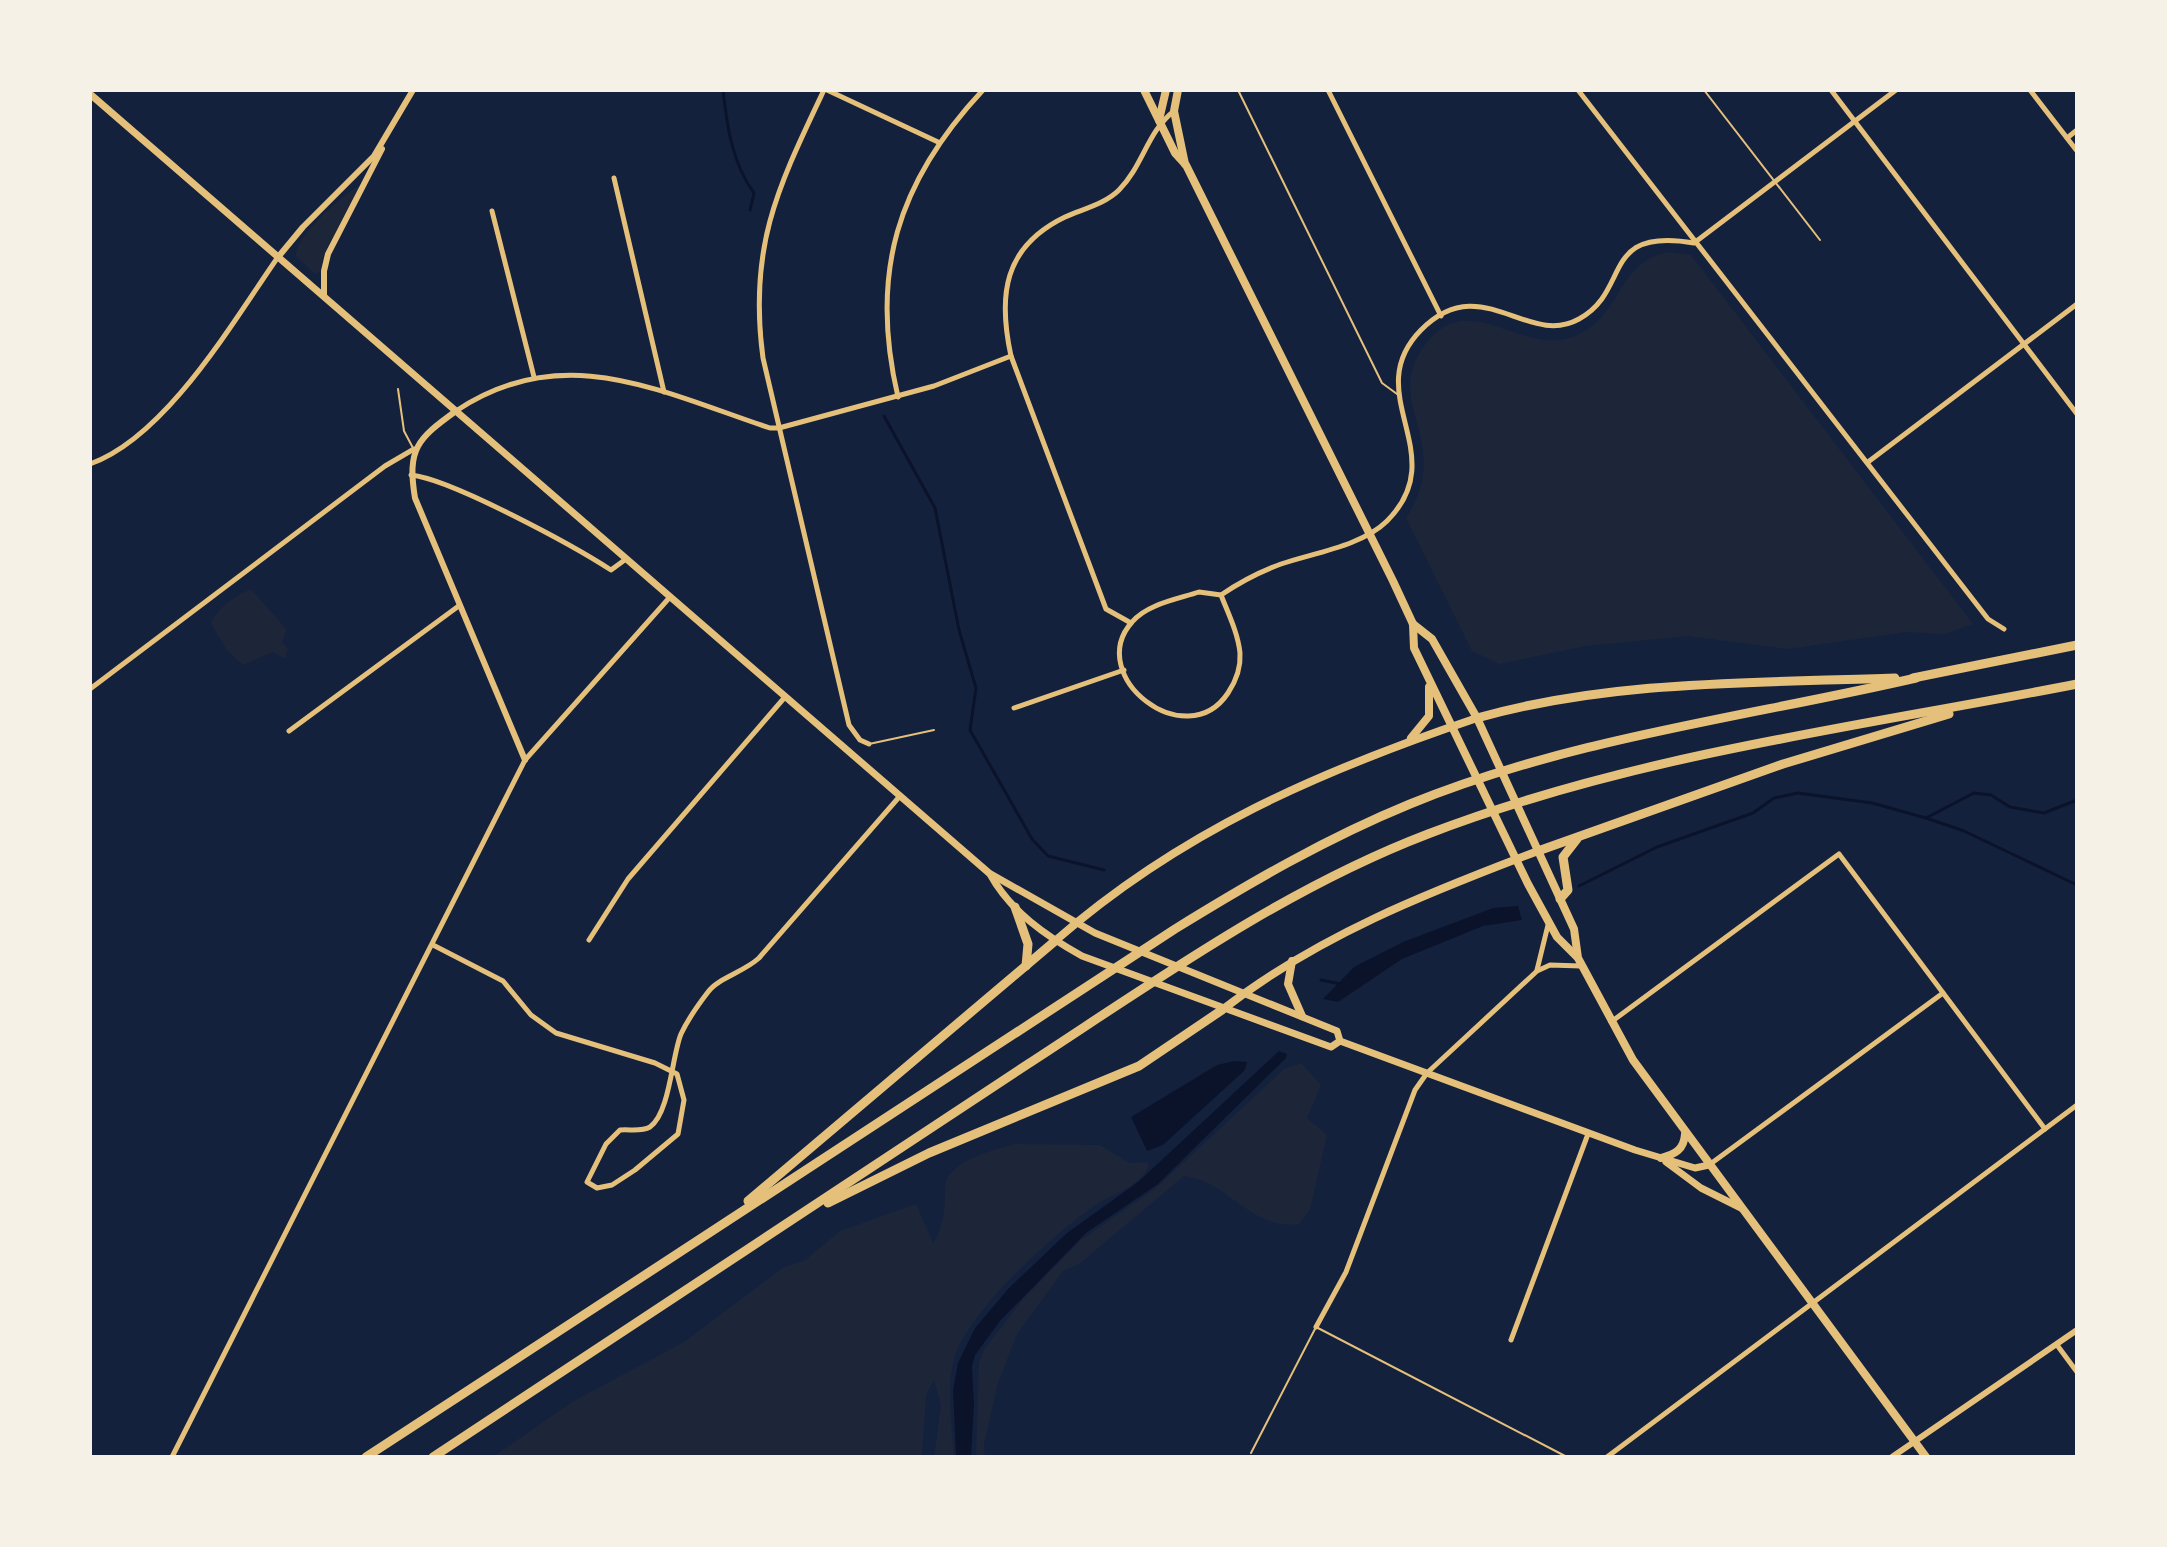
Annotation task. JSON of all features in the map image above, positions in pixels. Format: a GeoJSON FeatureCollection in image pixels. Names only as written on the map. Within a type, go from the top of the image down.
{"type":"FeatureCollection","features":[{"type":"Feature","properties":{"kind":"highway"},"geometry":{"type":"LineString","coordinates":[[366,1457],[1175,929],[1298,855],[1447,790],[1528,764],[1642,735],[2077,645]]}},
{"type":"Feature","properties":{"kind":"highway"},"geometry":{"type":"LineString","coordinates":[[1477,718],[1575,698],[1640,690],[1916,678]]}},
{"type":"Feature","properties":{"kind":"highway"},"geometry":{"type":"LineString","coordinates":[[433,1457],[1122,1003],[1212,945],[1328,878],[1464,820],[1543,795],[1818,732],[2077,684]]}},
{"type":"Feature","properties":{"kind":"highway"},"geometry":{"type":"LineString","coordinates":[[1538,851],[1783,764],[1992,701]]}},
{"type":"Feature","properties":{"kind":"highway"},"geometry":{"type":"LineString","coordinates":[[1560,899],[1568,890],[1563,857],[1578,838]]}},
{"type":"Feature","properties":{"kind":"highway"},"geometry":{"type":"LineString","coordinates":[[1015,907],[1028,944],[1026,966]]}},
{"type":"Feature","properties":{"kind":"highway"},"geometry":{"type":"LineString","coordinates":[[717,1227],[897,1079],[1055,941]]}},
{"type":"Feature","properties":{"kind":"highway"},"geometry":{"type":"LineString","coordinates":[[792,1221],[929,1153],[1139,1066],[1222,1010]]}},
{"type":"Feature","properties":{"kind":"main road"},"geometry":{"type":"LineString","coordinates":[[1144,90],[1159,123],[1186,165],[1369,533],[1413,624],[1414,648],[1429,682],[1557,937],[1580,962],[1611,1022],[1685,1133],[1926,1457]]}},
{"type":"Feature","properties":{"kind":"main road"},"geometry":{"type":"LineString","coordinates":[[1159,123],[1166,90]]}},
{"type":"Feature","properties":{"kind":"main road"},"geometry":{"type":"LineString","coordinates":[[1178,90],[1174,111],[1186,165]]}},
{"type":"Feature","properties":{"kind":"main road"},"geometry":{"type":"LineString","coordinates":[[90,94],[989,873],[1095,933],[1246,991],[1337,1031],[1340,1041]]}},
{"type":"Feature","properties":{"kind":"main road"},"geometry":{"type":"LineString","coordinates":[[1413,624],[1432,639],[1477,718],[1574,929],[1580,962]]}},
{"type":"Feature","properties":{"kind":"main road"},"geometry":{"type":"LineString","coordinates":[[1407,742],[1429,716],[1429,682]]}},
{"type":"Feature","properties":{"kind":"main road"},"geometry":{"type":"LineString","coordinates":[[1055,941],[1077,922],[1230,819],[1336,768],[1477,718]]}},
{"type":"Feature","properties":{"kind":"main road"},"geometry":{"type":"LineString","coordinates":[[1222,1010],[1292,961],[1386,911],[1538,851]]}},
{"type":"Feature","properties":{"kind":"main road"},"geometry":{"type":"LineString","coordinates":[[989,873],[1002,896],[1055,941],[1082,956],[1222,1010],[1331,1047],[1340,1041]]}},
{"type":"Feature","properties":{"kind":"main road"},"geometry":{"type":"LineString","coordinates":[[1292,961],[1288,984],[1302,1016]]}},
{"type":"Feature","properties":{"kind":"main road"},"geometry":{"type":"LineString","coordinates":[[1340,1041],[1588,1134],[1695,1168],[1709,1165]]}},
{"type":"Feature","properties":{"kind":"main road"},"geometry":{"type":"LineString","coordinates":[[1661,1158],[1676,1153],[1685,1144],[1685,1133]]}},
{"type":"Feature","properties":{"kind":"main road"},"geometry":{"type":"LineString","coordinates":[[1661,1158],[1701,1188],[1741,1208]]}},
{"type":"Feature","properties":{"kind":"street"},"geometry":{"type":"LineString","coordinates":[[324,296],[328,254],[413,90]]}},
{"type":"Feature","properties":{"kind":"street"},"geometry":{"type":"LineString","coordinates":[[869,744],[860,740],[849,725],[779,428],[761,339],[758,299],[762,248],[780,184],[825,90],[938,142]]}},
{"type":"Feature","properties":{"kind":"street"},"geometry":{"type":"LineString","coordinates":[[898,397],[884,309],[891,250],[913,184],[938,142],[983,90]]}},
{"type":"Feature","properties":{"kind":"street"},"geometry":{"type":"LineString","coordinates":[[1328,90],[1441,316]]}},
{"type":"Feature","properties":{"kind":"street"},"geometry":{"type":"LineString","coordinates":[[1578,90],[1988,619],[2004,629]]}},
{"type":"Feature","properties":{"kind":"street"},"geometry":{"type":"LineString","coordinates":[[1831,90],[2026,342],[2077,414]]}},
{"type":"Feature","properties":{"kind":"street"},"geometry":{"type":"LineString","coordinates":[[1221,595],[1235,632],[1240,662],[1236,680],[1220,702],[1201,713],[1170,714],[1143,702],[1124,670],[1121,646],[1131,623],[1144,612],[1199,592],[1221,595],[1248,578],[1369,533],[1381,527],[1399,507],[1414,468],[1412,446],[1397,394],[1397,381],[1408,348],[1421,329],[1455,309],[1486,306],[1538,325],[1559,327],[1583,317],[1597,305],[1616,268],[1631,252],[1659,240],[1694,243],[1896,90]]}},
{"type":"Feature","properties":{"kind":"street"},"geometry":{"type":"LineString","coordinates":[[2030,90],[2077,151]]}},
{"type":"Feature","properties":{"kind":"street"},"geometry":{"type":"LineString","coordinates":[[1131,623],[1106,609],[1011,356],[1002,316],[1005,288],[1025,247],[1054,222],[1116,193],[1131,177],[1159,123],[1174,111]]}},
{"type":"Feature","properties":{"kind":"street"},"geometry":{"type":"LineString","coordinates":[[2067,138],[2077,130]]}},
{"type":"Feature","properties":{"kind":"street"},"geometry":{"type":"LineString","coordinates":[[90,464],[119,451],[150,427],[279,256],[303,227],[374,156],[389,135]]}},
{"type":"Feature","properties":{"kind":"street"},"geometry":{"type":"LineString","coordinates":[[614,178],[664,392]]}},
{"type":"Feature","properties":{"kind":"street"},"geometry":{"type":"LineString","coordinates":[[492,211],[534,377]]}},
{"type":"Feature","properties":{"kind":"street"},"geometry":{"type":"LineString","coordinates":[[1868,462],[2077,304]]}},
{"type":"Feature","properties":{"kind":"street"},"geometry":{"type":"LineString","coordinates":[[525,760],[415,498],[411,475],[414,449],[419,440],[456,411],[494,390],[534,377],[573,373],[602,376],[664,392],[770,428],[779,428],[898,397],[1011,356]]}},
{"type":"Feature","properties":{"kind":"street"},"geometry":{"type":"LineString","coordinates":[[90,689],[385,466],[414,449]]}},
{"type":"Feature","properties":{"kind":"street"},"geometry":{"type":"LineString","coordinates":[[411,475],[426,476],[611,570],[626,559]]}},
{"type":"Feature","properties":{"kind":"street"},"geometry":{"type":"LineString","coordinates":[[172,1457],[525,760],[670,597]]}},
{"type":"Feature","properties":{"kind":"street"},"geometry":{"type":"LineString","coordinates":[[289,731],[460,605]]}},
{"type":"Feature","properties":{"kind":"street"},"geometry":{"type":"LineString","coordinates":[[1014,708],[1124,670]]}},
{"type":"Feature","properties":{"kind":"street"},"geometry":{"type":"LineString","coordinates":[[589,940],[628,879],[785,697]]}},
{"type":"Feature","properties":{"kind":"street"},"geometry":{"type":"LineString","coordinates":[[433,945],[503,981],[531,1015],[556,1033],[672,1071],[680,1079],[684,1100],[678,1134],[662,1150],[612,1185],[597,1188],[587,1182],[606,1144],[620,1130],[641,1130],[652,1126],[672,1071],[681,1034],[710,988],[746,971],[759,958],[900,796]]}},
{"type":"Feature","properties":{"kind":"street"},"geometry":{"type":"LineString","coordinates":[[1611,1022],[1839,854],[2045,1129]]}},
{"type":"Feature","properties":{"kind":"street"},"geometry":{"type":"LineString","coordinates":[[1537,971],[1549,921]]}},
{"type":"Feature","properties":{"kind":"street"},"geometry":{"type":"LineString","coordinates":[[1316,1327],[1346,1272],[1415,1090],[1427,1073],[1537,971],[1550,965],[1580,962]]}},
{"type":"Feature","properties":{"kind":"street"},"geometry":{"type":"LineString","coordinates":[[1709,1165],[1943,993]]}},
{"type":"Feature","properties":{"kind":"street"},"geometry":{"type":"LineString","coordinates":[[1607,1457],[2077,1105]]}},
{"type":"Feature","properties":{"kind":"street"},"geometry":{"type":"LineString","coordinates":[[1511,1340],[1588,1134]]}},
{"type":"Feature","properties":{"kind":"street"},"geometry":{"type":"LineString","coordinates":[[1892,1457],[2077,1330]]}},
{"type":"Feature","properties":{"kind":"street"},"geometry":{"type":"LineString","coordinates":[[2057,1345],[2077,1372]]}},
{"type":"Feature","properties":{"kind":"lane"},"geometry":{"type":"LineString","coordinates":[[1238,90],[1382,383],[1397,394]]}},
{"type":"Feature","properties":{"kind":"lane"},"geometry":{"type":"LineString","coordinates":[[1704,90],[1820,240]]}},
{"type":"Feature","properties":{"kind":"lane"},"geometry":{"type":"LineString","coordinates":[[398,389],[404,431],[414,449]]}},
{"type":"Feature","properties":{"kind":"lane"},"geometry":{"type":"LineString","coordinates":[[869,744],[934,730]]}},
{"type":"Feature","properties":{"kind":"lane"},"geometry":{"type":"LineString","coordinates":[[1251,1453],[1316,1327],[1567,1457]]}},
{"type":"Feature","properties":{"kind":"shaded area"},"geometry":{"type":"Polygon","coordinates":[[[360,185],[323,257],[320,272],[315,274],[296,256],[298,247],[322,216],[360,185]]]}},
{"type":"Feature","properties":{"kind":"shaded area"},"geometry":{"type":"Polygon","coordinates":[[[1669,252],[1691,255],[1973,624],[1945,634],[1906,632],[1788,649],[1688,636],[1586,646],[1499,664],[1472,651],[1406,518],[1419,492],[1424,468],[1410,387],[1413,367],[1424,346],[1441,329],[1459,321],[1477,321],[1535,338],[1555,340],[1575,336],[1603,316],[1638,267],[1651,258],[1669,252]]]}},
{"type":"Feature","properties":{"kind":"shaded area"},"geometry":{"type":"Polygon","coordinates":[[[251,589],[287,630],[282,642],[288,649],[285,659],[273,652],[243,665],[226,649],[211,623],[223,607],[251,589]]]}},
{"type":"Feature","properties":{"kind":"shaded area"},"geometry":{"type":"Polygon","coordinates":[[[1518,906],[1522,920],[1483,926],[1402,959],[1338,1002],[1323,999],[1354,967],[1403,942],[1493,908],[1518,906]]]}},
{"type":"Feature","properties":{"kind":"shaded area"},"geometry":{"type":"Polygon","coordinates":[[[1279,1051],[1287,1054],[1286,1058],[1158,1184],[1086,1233],[1000,1321],[975,1355],[972,1366],[974,1404],[971,1457],[956,1457],[953,1390],[958,1363],[975,1328],[1009,1288],[1067,1233],[1138,1182],[1279,1051]]]}},
{"type":"Feature","properties":{"kind":"shaded area"},"geometry":{"type":"Polygon","coordinates":[[[1247,1062],[1245,1070],[1163,1145],[1147,1151],[1131,1117],[1217,1065],[1247,1062]]]}},
{"type":"Feature","properties":{"kind":"shaded area"},"geometry":{"type":"Polygon","coordinates":[[[1301,1063],[1321,1085],[1307,1118],[1327,1135],[1310,1210],[1299,1224],[1267,1220],[1214,1187],[1184,1176],[1079,1264],[1063,1271],[1017,1334],[998,1383],[984,1444],[985,1457],[976,1457],[979,1363],[985,1348],[1024,1298],[1081,1240],[1156,1188],[1284,1069],[1301,1063]]]}},
{"type":"Feature","properties":{"kind":"shaded area"},"geometry":{"type":"Polygon","coordinates":[[[1015,1144],[1100,1145],[1129,1163],[1149,1162],[1137,1182],[1099,1203],[1039,1251],[995,1296],[962,1340],[954,1359],[950,1382],[954,1457],[934,1457],[941,1405],[934,1380],[926,1395],[922,1457],[493,1457],[572,1402],[684,1342],[784,1267],[804,1261],[840,1231],[916,1204],[933,1243],[942,1224],[947,1180],[953,1171],[972,1158],[1015,1144]]]}},
{"type":"Feature","properties":{"kind":"waterway"},"geometry":{"type":"LineString","coordinates":[[723,90],[736,157],[754,193],[750,210]]}},
{"type":"Feature","properties":{"kind":"waterway"},"geometry":{"type":"LineString","coordinates":[[884,416],[935,508],[959,630],[976,688],[970,730],[1032,839],[1048,856],[1104,870]]}},
{"type":"Feature","properties":{"kind":"waterway"},"geometry":{"type":"LineString","coordinates":[[1579,886],[1657,847],[1753,813],[1774,798],[1798,793],[1872,803],[1926,818],[1964,831],[2077,885]]}},
{"type":"Feature","properties":{"kind":"waterway"},"geometry":{"type":"LineString","coordinates":[[1926,818],[1974,793],[1991,795],[2010,807],[2044,813],[2077,800]]}},
{"type":"Feature","properties":{"kind":"waterway"},"geometry":{"type":"LineString","coordinates":[[1321,980],[1341,984]]}}]}
